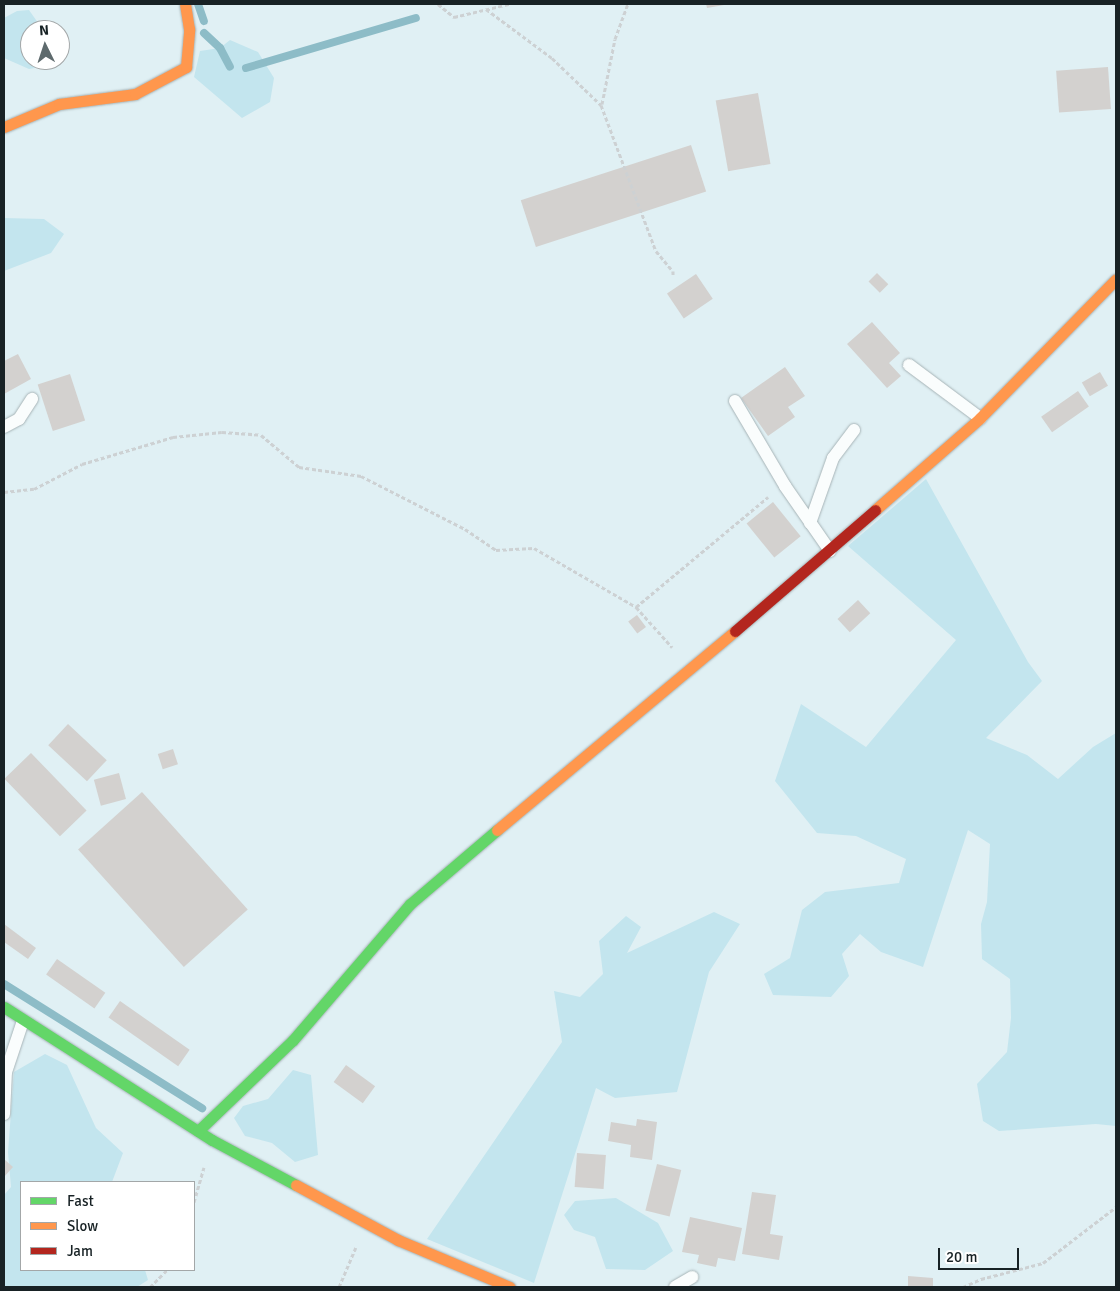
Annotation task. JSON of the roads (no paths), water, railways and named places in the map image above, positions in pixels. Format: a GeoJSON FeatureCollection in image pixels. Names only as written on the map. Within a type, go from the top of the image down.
{"type":"FeatureCollection","features":[{"type":"Feature","properties":{"kind":"street"},"geometry":{"type":"LineString","coordinates":[[4,127],[59,104],[135,94],[186,67],[189,29],[185,4]]}},
{"type":"Feature","properties":{"kind":"street"},"geometry":{"type":"LineString","coordinates":[[198,1131],[293,1040],[410,904],[830,550],[980,418],[1116,279]]}},
{"type":"Feature","properties":{"kind":"street"},"geometry":{"type":"LineString","coordinates":[[4,1007],[23,1021],[212,1140],[398,1240],[510,1287]]}},
{"type":"Feature","properties":{"kind":"lane"},"geometry":{"type":"LineString","coordinates":[[908,365],[980,418]]}},
{"type":"Feature","properties":{"kind":"lane"},"geometry":{"type":"LineString","coordinates":[[4,427],[19,419],[32,398]]}},
{"type":"Feature","properties":{"kind":"lane"},"geometry":{"type":"LineString","coordinates":[[735,401],[785,486],[830,550]]}},
{"type":"Feature","properties":{"kind":"lane"},"geometry":{"type":"LineString","coordinates":[[810,523],[834,458],[854,430]]}},
{"type":"Feature","properties":{"kind":"lane"},"geometry":{"type":"LineString","coordinates":[[4,1114],[6,1072],[23,1021]]}},
{"type":"Feature","properties":{"kind":"lane"},"geometry":{"type":"LineString","coordinates":[[675,1287],[692,1277]]}},
{"type":"Feature","properties":{"kind":"waterway"},"geometry":{"type":"LineString","coordinates":[[198,4],[204,21]]}},
{"type":"Feature","properties":{"kind":"waterway"},"geometry":{"type":"LineString","coordinates":[[246,68],[416,18]]}},
{"type":"Feature","properties":{"kind":"waterway"},"geometry":{"type":"LineString","coordinates":[[204,33],[220,48],[230,67]]}},
{"type":"Feature","properties":{"kind":"waterway"},"geometry":{"type":"LineString","coordinates":[[4,984],[202,1108]]}}]}
